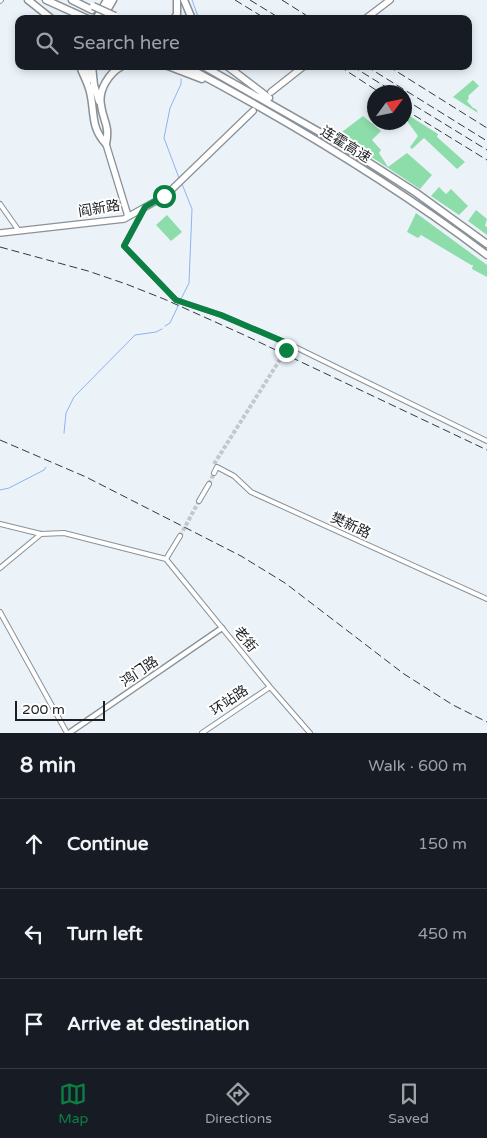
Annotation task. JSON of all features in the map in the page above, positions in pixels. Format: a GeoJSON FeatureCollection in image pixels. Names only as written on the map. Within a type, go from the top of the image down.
{"type":"FeatureCollection","features":[{"type":"Feature","properties":{"kind":"highway"},"geometry":{"type":"LineString","coordinates":[[28,0],[47,15]]}},
{"type":"Feature","properties":{"kind":"highway"},"geometry":{"type":"LineString","coordinates":[[46,0],[79,15]]}},
{"type":"Feature","properties":{"kind":"highway"},"geometry":{"type":"LineString","coordinates":[[72,0],[93,8]]}},
{"type":"Feature","properties":{"kind":"highway"},"geometry":{"type":"LineString","coordinates":[[77,0],[107,15]]}},
{"type":"Feature","properties":{"kind":"highway"},"geometry":{"type":"LineString","coordinates":[[98,15],[107,0]]}},
{"type":"Feature","properties":{"kind":"highway"},"geometry":{"type":"LineString","coordinates":[[104,15],[113,0]]}},
{"type":"Feature","properties":{"kind":"highway"},"geometry":{"type":"LineString","coordinates":[[176,15],[177,0]]}},
{"type":"Feature","properties":{"kind":"highway"},"geometry":{"type":"LineString","coordinates":[[184,0],[190,15]]}},
{"type":"Feature","properties":{"kind":"highway"},"geometry":{"type":"LineString","coordinates":[[81,70],[90,93]]}},
{"type":"Feature","properties":{"kind":"highway"},"geometry":{"type":"LineString","coordinates":[[87,70],[93,118],[98,136],[106,144]]}},
{"type":"Feature","properties":{"kind":"highway"},"geometry":{"type":"LineString","coordinates":[[92,70],[94,85],[108,132],[106,144]]}},
{"type":"Feature","properties":{"kind":"highway"},"geometry":{"type":"LineString","coordinates":[[100,105],[103,87],[110,76],[117,70]]}},
{"type":"Feature","properties":{"kind":"highway"},"geometry":{"type":"LineString","coordinates":[[178,70],[231,91]]}},
{"type":"Feature","properties":{"kind":"highway","name":"连霍高速"},"geometry":{"type":"LineString","coordinates":[[192,70],[304,133],[409,199],[487,255]]}},
{"type":"Feature","properties":{"kind":"highway","name":"连霍高速"},"geometry":{"type":"LineString","coordinates":[[210,70],[337,142],[415,192],[487,244]]}},
{"type":"Feature","properties":{"kind":"highway"},"geometry":{"type":"LineString","coordinates":[[232,70],[294,117]]}},
{"type":"Feature","properties":{"kind":"main road"},"geometry":{"type":"LineString","coordinates":[[370,15],[390,0]]}},
{"type":"Feature","properties":{"kind":"main road"},"geometry":{"type":"LineString","coordinates":[[271,92],[299,70]]}},
{"type":"Feature","properties":{"kind":"main road","name":"阎新路"},"geometry":{"type":"LineString","coordinates":[[0,233],[124,219],[164,196],[253,111]]}},
{"type":"Feature","properties":{"kind":"main road"},"geometry":{"type":"LineString","coordinates":[[106,144],[128,216]]}},
{"type":"Feature","properties":{"kind":"street"},"geometry":{"type":"LineString","coordinates":[[0,204],[19,231]]}},
{"type":"Feature","properties":{"kind":"street"},"geometry":{"type":"LineString","coordinates":[[145,207],[124,246],[176,300],[221,315],[289,344],[487,441]]}},
{"type":"Feature","properties":{"kind":"street"},"geometry":{"type":"LineString","coordinates":[[286,350],[289,344]]}},
{"type":"Feature","properties":{"kind":"street","name":"樊新路"},"geometry":{"type":"LineString","coordinates":[[214,473],[215,465],[234,476],[251,492],[487,599]]}},
{"type":"Feature","properties":{"kind":"street"},"geometry":{"type":"LineString","coordinates":[[199,501],[209,484]]}},
{"type":"Feature","properties":{"kind":"street"},"geometry":{"type":"LineString","coordinates":[[0,524],[41,534],[64,533],[166,559],[180,536]]}},
{"type":"Feature","properties":{"kind":"street"},"geometry":{"type":"LineString","coordinates":[[0,568],[41,534]]}},
{"type":"Feature","properties":{"kind":"street","name":"老街"},"geometry":{"type":"LineString","coordinates":[[166,559],[310,733]]}},
{"type":"Feature","properties":{"kind":"street"},"geometry":{"type":"LineString","coordinates":[[0,612],[68,733]]}},
{"type":"Feature","properties":{"kind":"street","name":"鸿门路"},"geometry":{"type":"LineString","coordinates":[[68,733],[222,628]]}},
{"type":"Feature","properties":{"kind":"street","name":"环站路"},"geometry":{"type":"LineString","coordinates":[[202,733],[270,687]]}},
{"type":"Feature","properties":{"kind":"green space"},"geometry":{"type":"Polygon","coordinates":[[[473,80],[479,86],[468,96],[467,101],[478,113],[453,97],[473,80]]]}},
{"type":"Feature","properties":{"kind":"green space"},"geometry":{"type":"Polygon","coordinates":[[[363,116],[367,119],[367,130],[381,131],[372,140],[381,150],[379,153],[388,167],[407,153],[432,175],[420,189],[338,135],[363,116]]]}},
{"type":"Feature","properties":{"kind":"green space"},"geometry":{"type":"Polygon","coordinates":[[[412,117],[438,134],[437,137],[465,162],[457,169],[424,138],[412,149],[410,147],[418,136],[412,128],[412,117]]]}},
{"type":"Feature","properties":{"kind":"green space"},"geometry":{"type":"Polygon","coordinates":[[[439,187],[446,194],[451,189],[468,206],[459,215],[431,196],[439,187]]]}},
{"type":"Feature","properties":{"kind":"green space"},"geometry":{"type":"Polygon","coordinates":[[[476,210],[487,219],[485,226],[487,227],[487,235],[468,221],[476,210]]]}},
{"type":"Feature","properties":{"kind":"green space"},"geometry":{"type":"Polygon","coordinates":[[[416,213],[487,265],[487,277],[472,269],[473,265],[421,235],[418,238],[407,232],[416,213]]]}},
{"type":"Feature","properties":{"kind":"green space"},"geometry":{"type":"Polygon","coordinates":[[[167,215],[182,232],[171,241],[156,225],[167,215]]]}},
{"type":"Feature","properties":{"kind":"waterway"},"geometry":{"type":"LineString","coordinates":[[192,0],[198,15]]}},
{"type":"Feature","properties":{"kind":"waterway"},"geometry":{"type":"LineString","coordinates":[[179,178],[164,138],[170,108],[181,84],[181,79]]}},
{"type":"Feature","properties":{"kind":"waterway"},"geometry":{"type":"LineString","coordinates":[[181,299],[189,283],[192,209],[182,184]]}},
{"type":"Feature","properties":{"kind":"waterway"},"geometry":{"type":"LineString","coordinates":[[165,326],[170,323],[179,304]]}},
{"type":"Feature","properties":{"kind":"waterway"},"geometry":{"type":"LineString","coordinates":[[64,433],[66,413],[74,397],[135,335],[156,332],[162,329]]}},
{"type":"Feature","properties":{"kind":"waterway"},"geometry":{"type":"LineString","coordinates":[[0,490],[9,488],[44,470],[46,467]]}},
{"type":"Feature","properties":{"kind":"tunnel"},"geometry":{"type":"LineString","coordinates":[[253,111],[271,92]]}},
{"type":"Feature","properties":{"kind":"tunnel"},"geometry":{"type":"LineString","coordinates":[[214,464],[286,350]]}},
{"type":"Feature","properties":{"kind":"tunnel"},"geometry":{"type":"LineString","coordinates":[[209,484],[214,473]]}},
{"type":"Feature","properties":{"kind":"tunnel"},"geometry":{"type":"LineString","coordinates":[[180,536],[199,501]]}},
{"type":"Feature","properties":{"kind":"railway"},"geometry":{"type":"LineString","coordinates":[[235,0],[259,15]]}},
{"type":"Feature","properties":{"kind":"railway"},"geometry":{"type":"LineString","coordinates":[[250,0],[274,15]]}},
{"type":"Feature","properties":{"kind":"railway"},"geometry":{"type":"LineString","coordinates":[[282,0],[306,15]]}},
{"type":"Feature","properties":{"kind":"railway"},"geometry":{"type":"LineString","coordinates":[[345,70],[368,85]]}},
{"type":"Feature","properties":{"kind":"railway"},"geometry":{"type":"LineString","coordinates":[[358,70],[383,85]]}},
{"type":"Feature","properties":{"kind":"railway"},"geometry":{"type":"LineString","coordinates":[[372,70],[487,141]]}},
{"type":"Feature","properties":{"kind":"railway"},"geometry":{"type":"LineString","coordinates":[[394,70],[487,128]]}},
{"type":"Feature","properties":{"kind":"railway"},"geometry":{"type":"LineString","coordinates":[[412,104],[487,150]]}},
{"type":"Feature","properties":{"kind":"railway"},"geometry":{"type":"LineString","coordinates":[[412,114],[487,160]]}},
{"type":"Feature","properties":{"kind":"railway"},"geometry":{"type":"LineString","coordinates":[[0,247],[88,271],[164,299],[487,450]]}},
{"type":"Feature","properties":{"kind":"railway"},"geometry":{"type":"LineString","coordinates":[[0,440],[86,477],[241,556],[285,583],[404,674],[453,705],[487,722]]}},
{"type":"Feature","properties":{"kind":"route"},"geometry":{"type":"LineString","coordinates":[[164,196],[145,207],[124,246],[176,300],[221,315],[289,344],[286,350]]}}]}
